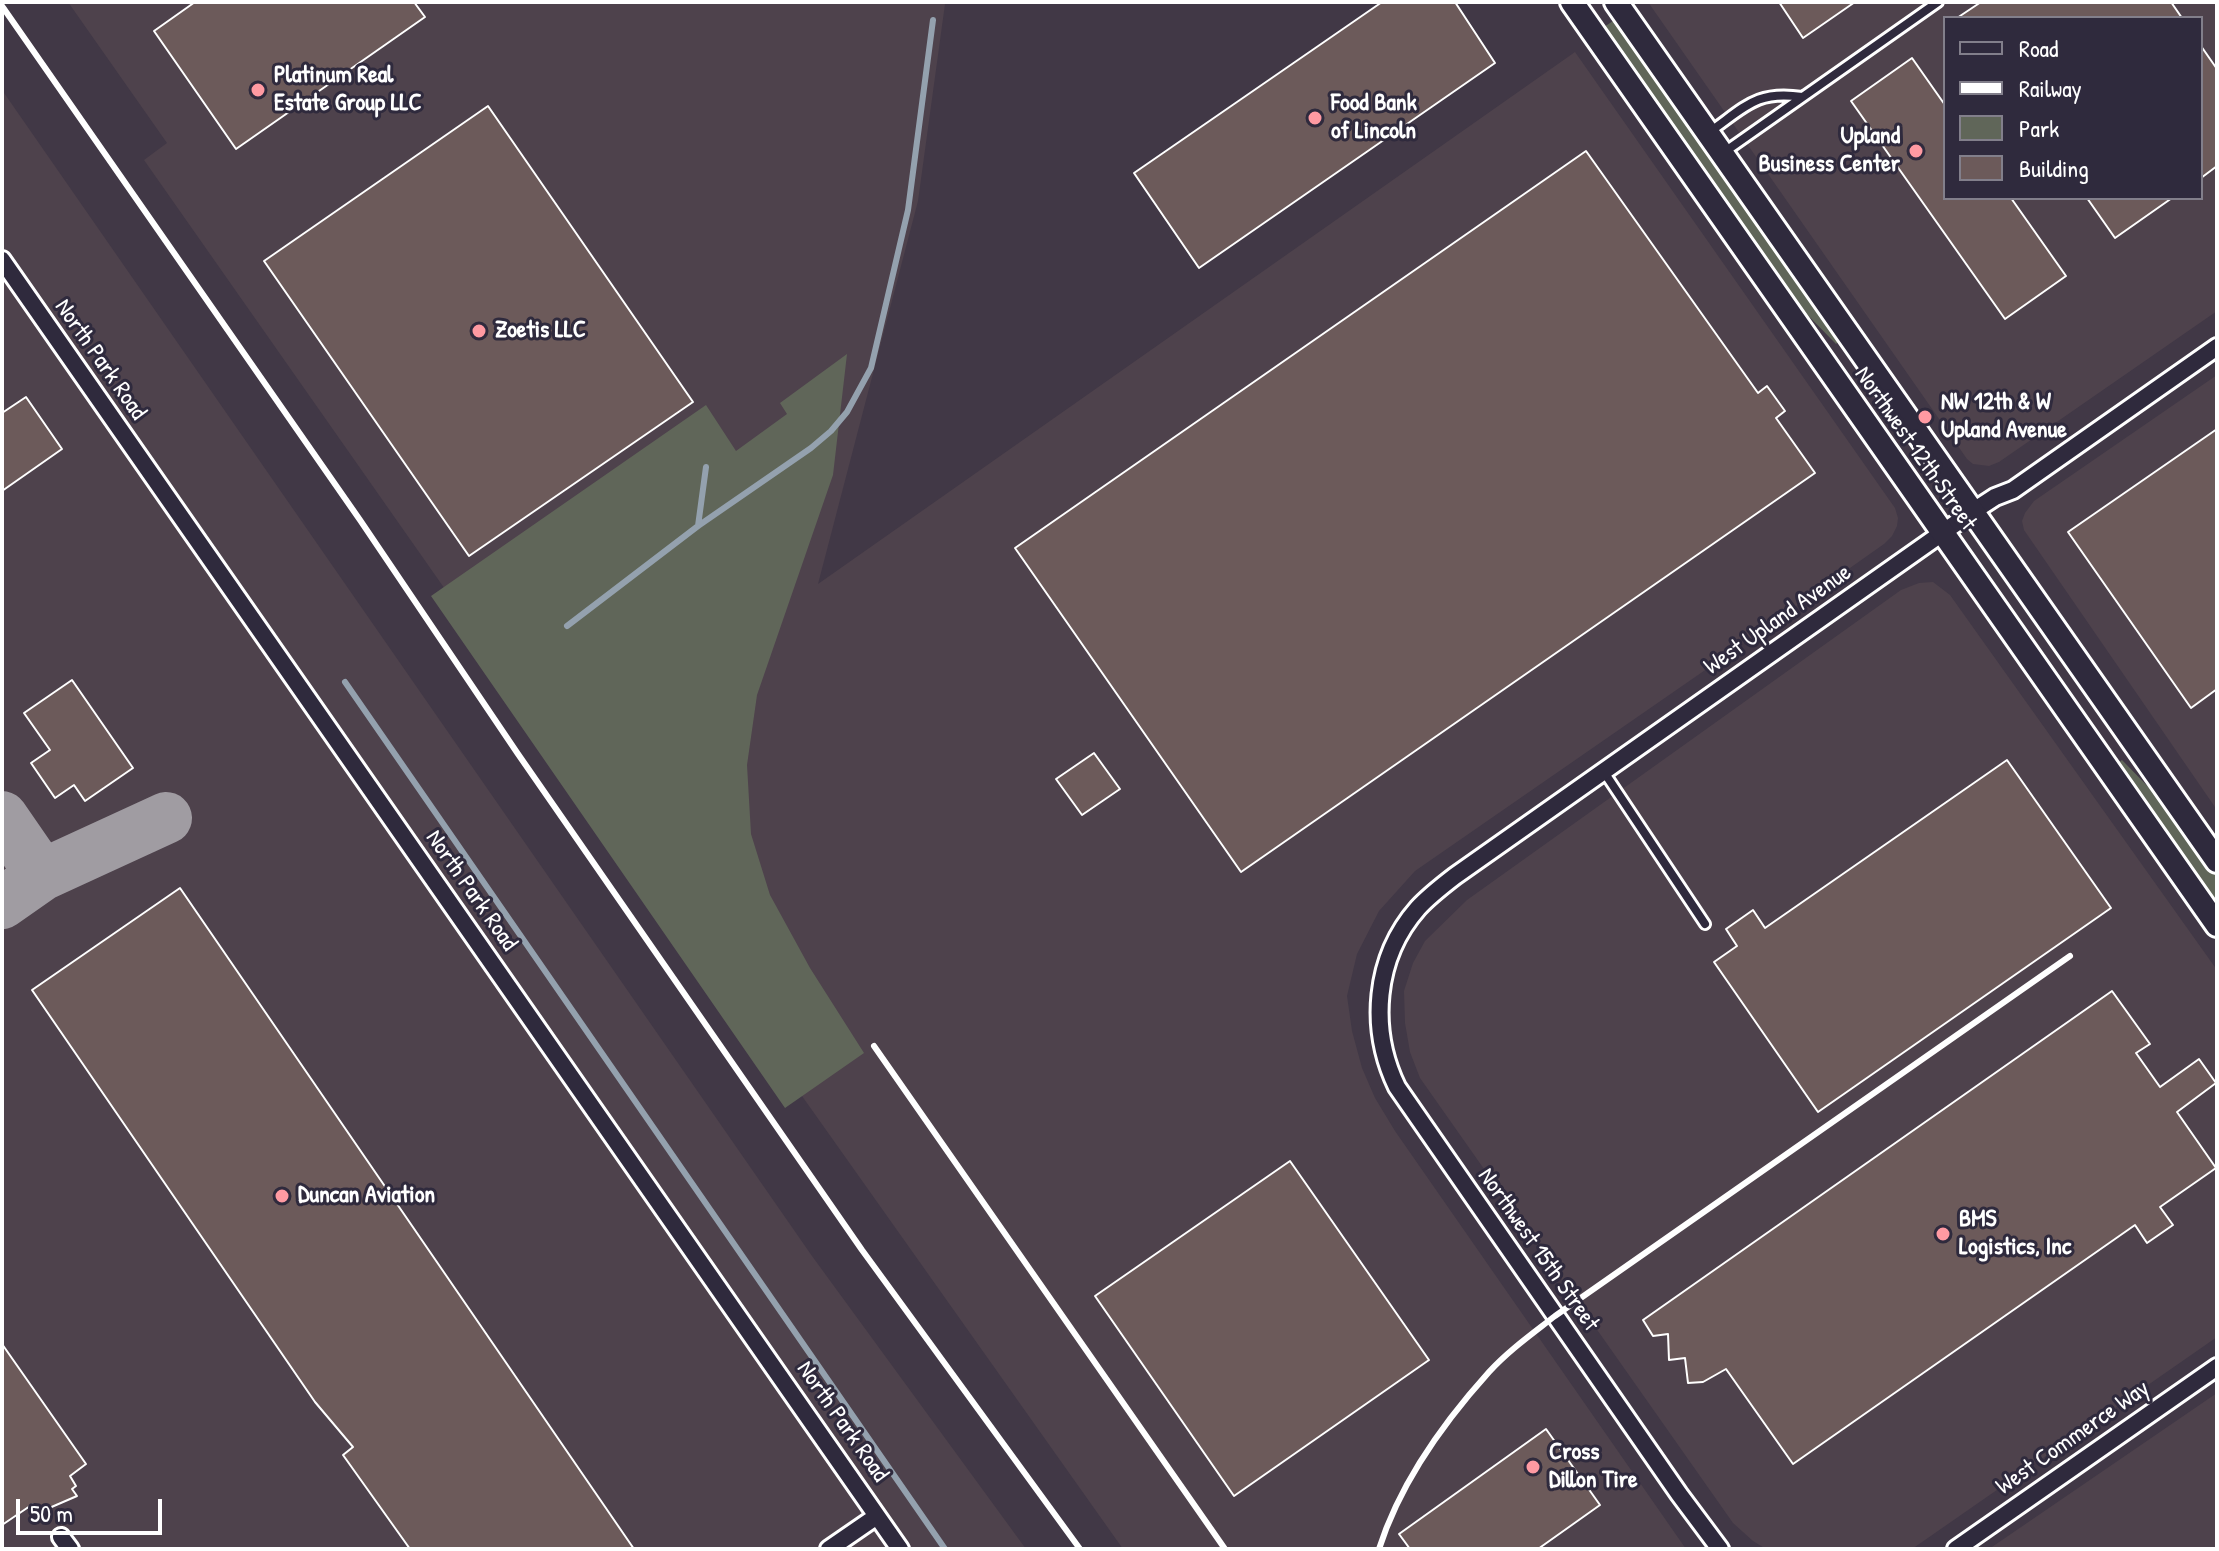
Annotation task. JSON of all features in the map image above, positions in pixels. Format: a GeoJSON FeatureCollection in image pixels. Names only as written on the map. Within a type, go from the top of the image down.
{"type":"FeatureCollection","features":[{"type":"Feature","properties":{"kind":"main road","name":"Northwest 12th Street"},"geometry":{"type":"LineString","coordinates":[[1572,2],[2217,925]]}},
{"type":"Feature","properties":{"kind":"main road","name":"Northwest 12th Street"},"geometry":{"type":"LineString","coordinates":[[1616,2],[2217,861]]}},
{"type":"Feature","properties":{"kind":"street","name":"North Park Road"},"geometry":{"type":"LineString","coordinates":[[2,260],[900,1549]]}},
{"type":"Feature","properties":{"kind":"street","name":"West Upland Avenue"},"geometry":{"type":"LineString","coordinates":[[1389,956],[1408,921],[1439,888],[1972,512],[2013,490],[2217,347]]}},
{"type":"Feature","properties":{"kind":"street","name":"Northwest 15th Street"},"geometry":{"type":"LineString","coordinates":[[1389,956],[1380,999],[1380,1029],[1385,1057],[1397,1087],[1695,1518],[1720,1549]]}},
{"type":"Feature","properties":{"kind":"street","name":"West Commerce Way"},"geometry":{"type":"LineString","coordinates":[[1956,1549],[2217,1367]]}},
{"type":"Feature","properties":{"kind":"street"},"geometry":{"type":"LineString","coordinates":[[829,1549],[877,1516]]}},
{"type":"Feature","properties":{"kind":"lane"},"geometry":{"type":"LineString","coordinates":[[1723,153],[1938,2]]}},
{"type":"Feature","properties":{"kind":"lane"},"geometry":{"type":"LineString","coordinates":[[1708,132],[1763,97],[1783,94],[1803,97]]}},
{"type":"Feature","properties":{"kind":"lane"},"geometry":{"type":"LineString","coordinates":[[1604,772],[1705,924]]}},
{"type":"Feature","properties":{"kind":"shaded area"},"geometry":{"type":"Polygon","coordinates":[[[68,2],[945,4],[918,201],[818,584],[1575,52],[1895,508],[1897,526],[1884,544],[1415,871],[1379,911],[1357,954],[1347,996],[1362,1068],[1375,1098],[1395,1131],[1686,1549],[1123,1549],[144,160],[167,143],[68,2]]]}},
{"type":"Feature","properties":{"kind":"shaded area"},"geometry":{"type":"Polygon","coordinates":[[[1648,2],[2217,2],[2217,311],[1999,462],[1989,466],[1973,464],[1648,2]]]}},
{"type":"Feature","properties":{"kind":"shaded area"},"geometry":{"type":"Polygon","coordinates":[[[2,90],[812,1256],[1026,1549],[2,1549],[2,90]]]}},
{"type":"Feature","properties":{"kind":"shaded area"},"geometry":{"type":"Polygon","coordinates":[[[2217,375],[2217,810],[2024,530],[2022,521],[2034,501],[2217,375]]]}},
{"type":"Feature","properties":{"kind":"shaded area"},"geometry":{"type":"Polygon","coordinates":[[[1933,582],[1950,595],[2217,970],[2217,1337],[1912,1549],[1766,1549],[1733,1523],[1420,1078],[1410,1052],[1404,991],[1413,963],[1425,941],[1467,900],[1901,590],[1919,583],[1933,582]]]}},
{"type":"Feature","properties":{"kind":"shaded area"},"geometry":{"type":"Polygon","coordinates":[[[2217,1393],[2217,1549],[1989,1549],[2217,1393]]]}},
{"type":"Feature","properties":{"kind":"green space"},"geometry":{"type":"Polygon","coordinates":[[[1613,21],[1631,40],[1840,340],[1836,344],[1793,300],[1604,27],[1613,21]]]}},
{"type":"Feature","properties":{"kind":"green space"},"geometry":{"type":"Polygon","coordinates":[[[847,354],[833,475],[757,695],[747,765],[751,834],[770,895],[810,968],[864,1053],[785,1108],[431,596],[706,405],[736,451],[787,414],[780,403],[847,354]]]}},
{"type":"Feature","properties":{"kind":"green space"},"geometry":{"type":"Polygon","coordinates":[[[2122,760],[2163,802],[2217,876],[2217,903],[2119,762],[2122,760]]]}},
{"type":"Feature","properties":{"kind":"building","name":"Platinum Real Estate Group LLC"},"geometry":{"type":"Polygon","coordinates":[[[195,2],[414,2],[425,17],[236,149],[154,31],[195,2]]]}},
{"type":"Feature","properties":{"kind":"building","name":"Food Bank of Lincoln"},"geometry":{"type":"Polygon","coordinates":[[[1382,2],[1455,2],[1495,63],[1199,268],[1134,173],[1382,2]]]}},
{"type":"Feature","properties":{"kind":"building"},"geometry":{"type":"Polygon","coordinates":[[[1779,2],[1855,2],[1803,38],[1779,2]]]}},
{"type":"Feature","properties":{"kind":"building"},"geometry":{"type":"Polygon","coordinates":[[[1981,2],[2171,2],[2181,16],[1960,16],[1981,2]]]}},
{"type":"Feature","properties":{"kind":"building"},"geometry":{"type":"Polygon","coordinates":[[[2203,49],[2217,69],[2217,166],[2203,176],[2203,49]]]}},
{"type":"Feature","properties":{"kind":"building","name":"Upland Business Center"},"geometry":{"type":"Polygon","coordinates":[[[1912,58],[1943,102],[1943,200],[2012,200],[2066,276],[2005,319],[1851,101],[1912,58]]]}},
{"type":"Feature","properties":{"kind":"building","name":"Zoetis LLC"},"geometry":{"type":"Polygon","coordinates":[[[488,106],[693,402],[469,556],[264,261],[488,106]]]}},
{"type":"Feature","properties":{"kind":"building"},"geometry":{"type":"Polygon","coordinates":[[[1586,151],[1758,393],[1767,386],[1785,411],[1776,418],[1815,473],[1241,872],[1015,548],[1586,151]]]}},
{"type":"Feature","properties":{"kind":"building"},"geometry":{"type":"Polygon","coordinates":[[[2088,200],[2169,200],[2115,238],[2088,200]]]}},
{"type":"Feature","properties":{"kind":"building"},"geometry":{"type":"Polygon","coordinates":[[[26,397],[62,449],[2,491],[2,413],[26,397]]]}},
{"type":"Feature","properties":{"kind":"building"},"geometry":{"type":"Polygon","coordinates":[[[2217,429],[2217,689],[2191,708],[2068,532],[2217,429]]]}},
{"type":"Feature","properties":{"kind":"building"},"geometry":{"type":"Polygon","coordinates":[[[72,680],[133,768],[85,801],[74,785],[55,798],[31,763],[50,750],[24,713],[72,680]]]}},
{"type":"Feature","properties":{"kind":"building"},"geometry":{"type":"Polygon","coordinates":[[[1094,753],[1120,789],[1082,815],[1056,779],[1094,753]]]}},
{"type":"Feature","properties":{"kind":"building"},"geometry":{"type":"Polygon","coordinates":[[[2007,760],[2111,908],[1818,1112],[1714,962],[1737,946],[1726,929],[1753,910],[1765,928],[2007,760]]]}},
{"type":"Feature","properties":{"kind":"building","name":"Duncan Aviation"},"geometry":{"type":"Polygon","coordinates":[[[180,888],[634,1549],[410,1549],[343,1455],[353,1447],[315,1402],[32,990],[180,888]]]}},
{"type":"Feature","properties":{"kind":"building","name":"BMS Logistics, Inc"},"geometry":{"type":"Polygon","coordinates":[[[2112,991],[2150,1044],[2136,1053],[2160,1087],[2199,1059],[2216,1083],[2177,1112],[2216,1168],[2160,1207],[2173,1225],[2147,1243],[2135,1225],[1793,1464],[1726,1369],[1703,1382],[1688,1383],[1685,1358],[1669,1360],[1668,1334],[1653,1336],[1643,1320],[2112,991]]]}},
{"type":"Feature","properties":{"kind":"building"},"geometry":{"type":"Polygon","coordinates":[[[1290,1161],[1429,1360],[1234,1496],[1095,1296],[1290,1161]]]}},
{"type":"Feature","properties":{"kind":"building"},"geometry":{"type":"Polygon","coordinates":[[[2,1344],[86,1464],[70,1476],[76,1486],[72,1489],[77,1496],[40,1512],[33,1504],[2,1525],[2,1344]]]}},
{"type":"Feature","properties":{"kind":"building","name":"Cross Dillon Tire"},"geometry":{"type":"Polygon","coordinates":[[[1546,1429],[1600,1505],[1538,1549],[1410,1549],[1399,1534],[1546,1429]]]}},
{"type":"Feature","properties":{"kind":"waterway"},"geometry":{"type":"LineString","coordinates":[[567,626],[698,526],[811,448],[847,412],[871,368],[908,210],[933,20]]}},
{"type":"Feature","properties":{"kind":"waterway"},"geometry":{"type":"LineString","coordinates":[[698,526],[706,467]]}},
{"type":"Feature","properties":{"kind":"waterway"},"geometry":{"type":"LineString","coordinates":[[345,682],[945,1549]]}},
{"type":"Feature","properties":{"kind":"taxiway"},"geometry":{"type":"LineString","coordinates":[[2,817],[42,875]]}},
{"type":"Feature","properties":{"kind":"taxiway"},"geometry":{"type":"LineString","coordinates":[[2,903],[42,875],[166,818]]}},
{"type":"Feature","properties":{"kind":"railway"},"geometry":{"type":"LineString","coordinates":[[2,6],[862,1250],[1080,1549]]}},
{"type":"Feature","properties":{"kind":"railway"},"geometry":{"type":"LineString","coordinates":[[1379,1549],[1399,1501],[1425,1455],[1472,1392],[1512,1350],[1555,1316],[2070,956]]}},
{"type":"Feature","properties":{"kind":"railway"},"geometry":{"type":"LineString","coordinates":[[874,1046],[1225,1549]]}},
{"type":"Feature","properties":{"kind":"place","name":"Platinum Real Estate Group LLC"},"geometry":{"type":"Point","coordinates":[258,90]}},
{"type":"Feature","properties":{"kind":"place","name":"Food Bank of Lincoln"},"geometry":{"type":"Point","coordinates":[1315,118]}},
{"type":"Feature","properties":{"kind":"place","name":"Upland Business Center"},"geometry":{"type":"Point","coordinates":[1916,151]}},
{"type":"Feature","properties":{"kind":"place","name":"Zoetis LLC"},"geometry":{"type":"Point","coordinates":[479,331]}},
{"type":"Feature","properties":{"kind":"place","name":"NW 12th & W Upland Avenue"},"geometry":{"type":"Point","coordinates":[1925,417]}},
{"type":"Feature","properties":{"kind":"place","name":"Duncan Aviation"},"geometry":{"type":"Point","coordinates":[282,1196]}},
{"type":"Feature","properties":{"kind":"place","name":"BMS Logistics, Inc"},"geometry":{"type":"Point","coordinates":[1943,1234]}},
{"type":"Feature","properties":{"kind":"place","name":"Cross Dillon Tire"},"geometry":{"type":"Point","coordinates":[1533,1467]}}]}
